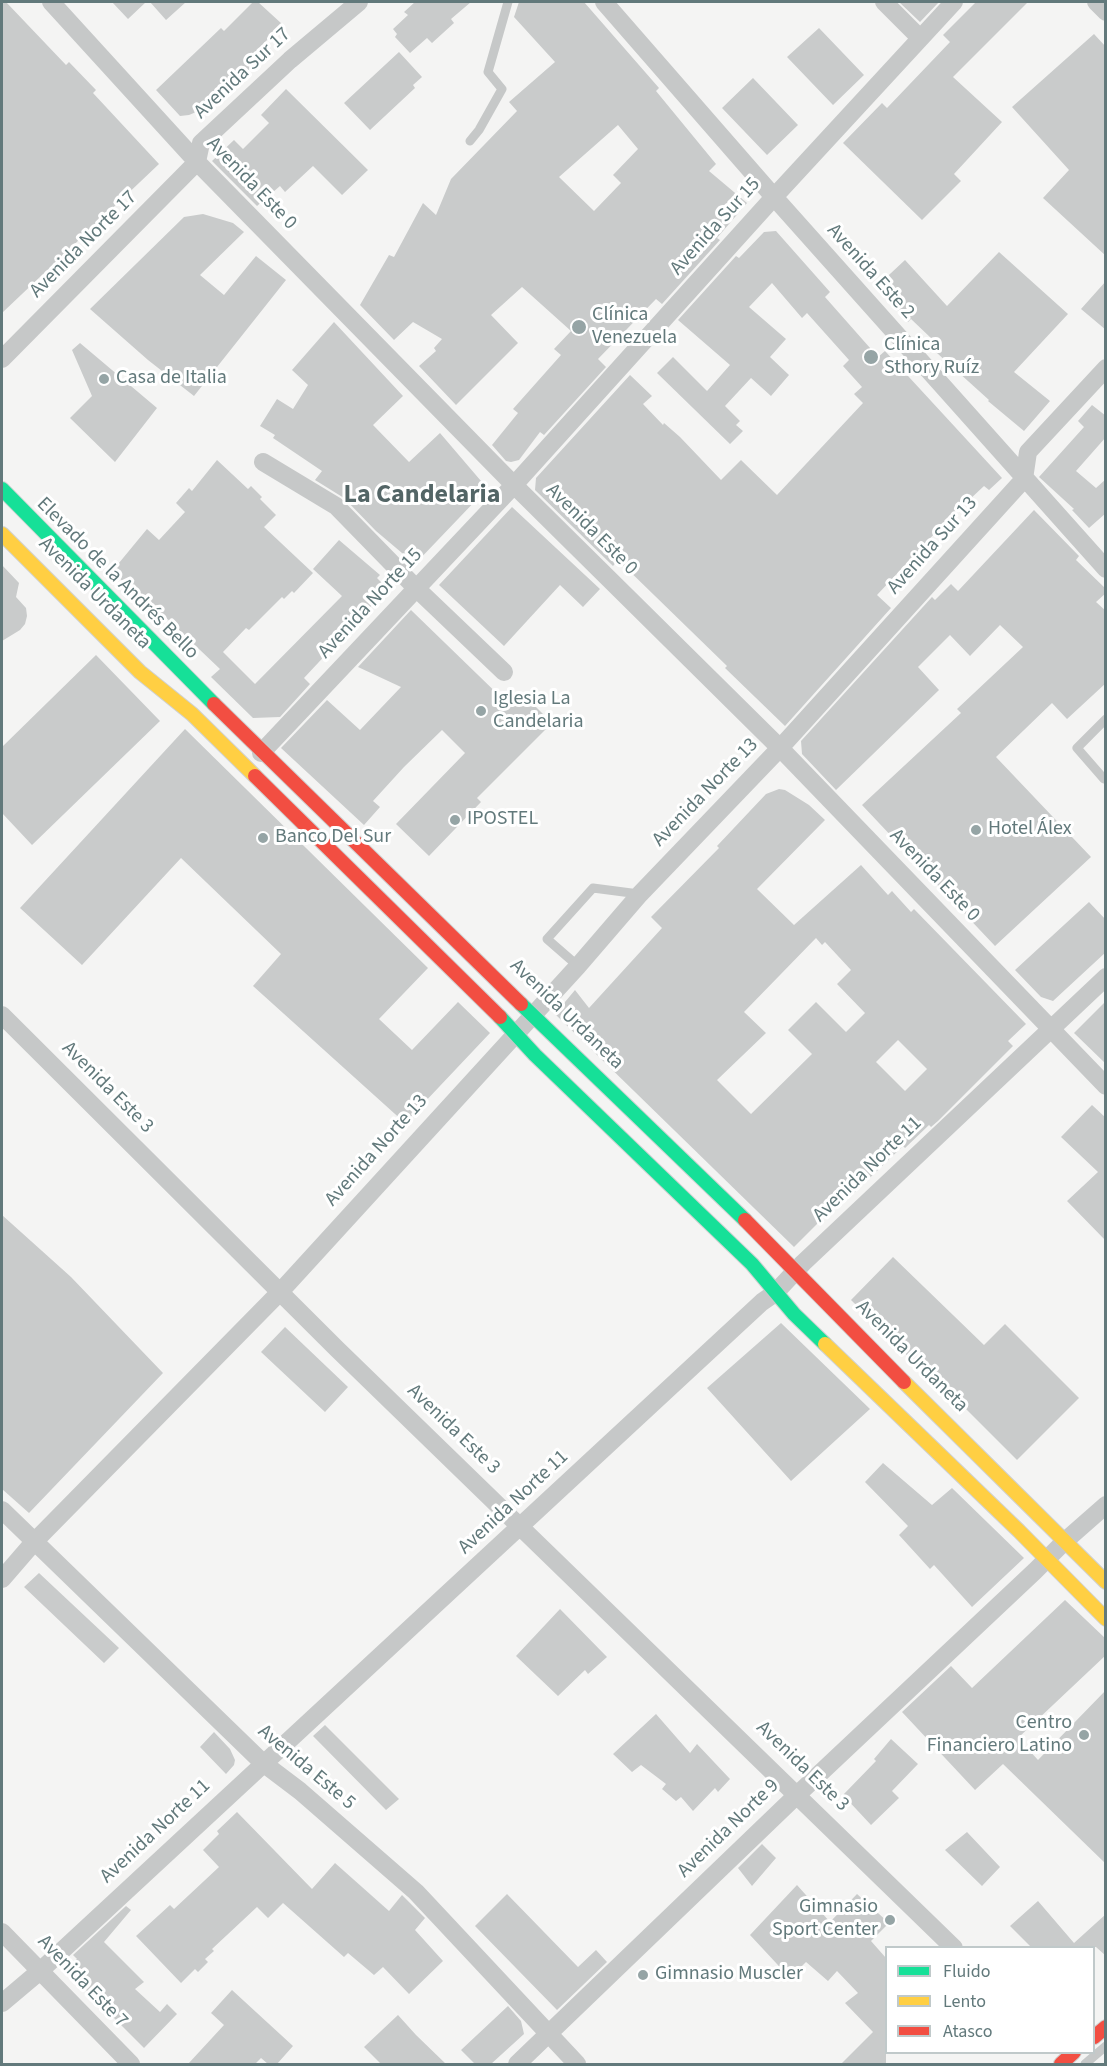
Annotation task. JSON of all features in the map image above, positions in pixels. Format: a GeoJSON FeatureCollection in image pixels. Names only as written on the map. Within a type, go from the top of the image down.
{"type":"FeatureCollection","features":[{"type":"Feature","properties":{"kind":"main road","name":"Elevado de la Andrés Bello"},"geometry":{"type":"LineString","coordinates":[[2,489],[120,612],[206,696]]}},
{"type":"Feature","properties":{"kind":"main road","name":"Elevado de la Andrés Bello"},"geometry":{"type":"LineString","coordinates":[[6,529],[108,625],[192,714]]}},
{"type":"Feature","properties":{"kind":"main road","name":"Avenida Urdaneta"},"geometry":{"type":"LineString","coordinates":[[6,529],[55,587],[140,672],[192,714],[515,1034],[753,1264],[794,1314],[1106,1618]]}},
{"type":"Feature","properties":{"kind":"main road","name":"Avenida Urdaneta"},"geometry":{"type":"LineString","coordinates":[[206,696],[261,753],[771,1245],[795,1272],[1106,1582]]}},
{"type":"Feature","properties":{"kind":"street","name":"Avenida Este 0"},"geometry":{"type":"LineString","coordinates":[[51,2],[197,162],[514,485],[780,748],[1106,1086]]}},
{"type":"Feature","properties":{"kind":"street","name":"Avenida Sur 17"},"geometry":{"type":"LineString","coordinates":[[197,162],[201,142],[290,60],[359,2]]}},
{"type":"Feature","properties":{"kind":"street","name":"Avenida Este 2"},"geometry":{"type":"LineString","coordinates":[[604,2],[774,197],[1106,569]]}},
{"type":"Feature","properties":{"kind":"street"},"geometry":{"type":"LineString","coordinates":[[885,2],[920,38]]}},
{"type":"Feature","properties":{"kind":"street","name":"Avenida Sur 15"},"geometry":{"type":"LineString","coordinates":[[514,485],[954,2]]}},
{"type":"Feature","properties":{"kind":"street"},"geometry":{"type":"LineString","coordinates":[[1096,2],[1106,12]]}},
{"type":"Feature","properties":{"kind":"street","name":"Avenida Norte 17"},"geometry":{"type":"LineString","coordinates":[[2,359],[197,162]]}},
{"type":"Feature","properties":{"kind":"street"},"geometry":{"type":"LineString","coordinates":[[1024,479],[1028,452],[1106,368]]}},
{"type":"Feature","properties":{"kind":"street"},"geometry":{"type":"LineString","coordinates":[[263,462],[336,506],[417,589],[504,672]]}},
{"type":"Feature","properties":{"kind":"street","name":"Avenida Urdaneta"},"geometry":{"type":"LineString","coordinates":[[2,474],[168,645],[206,696]]}},
{"type":"Feature","properties":{"kind":"street","name":"Avenida Sur 13"},"geometry":{"type":"LineString","coordinates":[[780,748],[1024,479]]}},
{"type":"Feature","properties":{"kind":"street","name":"Avenida Norte 15"},"geometry":{"type":"LineString","coordinates":[[261,753],[514,485]]}},
{"type":"Feature","properties":{"kind":"street","name":"Avenida Norte 13"},"geometry":{"type":"LineString","coordinates":[[2,1579],[34,1542],[280,1292],[578,966],[640,894],[780,748]]}},
{"type":"Feature","properties":{"kind":"street","name":"Avenida Norte 11"},"geometry":{"type":"LineString","coordinates":[[2,2003],[40,1971],[775,1293],[1106,977]]}},
{"type":"Feature","properties":{"kind":"street","name":"Avenida Este 3"},"geometry":{"type":"LineString","coordinates":[[2,1015],[280,1292],[953,1946]]}},
{"type":"Feature","properties":{"kind":"street","name":"Avenida Norte 9"},"geometry":{"type":"LineString","coordinates":[[517,2064],[1065,1540],[1106,1505]]}},
{"type":"Feature","properties":{"kind":"street","name":"Avenida Este 5"},"geometry":{"type":"LineString","coordinates":[[2,1510],[263,1763],[300,1791],[416,1892],[577,2064]]}},
{"type":"Feature","properties":{"kind":"street","name":"Avenida Este 7"},"geometry":{"type":"LineString","coordinates":[[2,1932],[131,2064]]}},
{"type":"Feature","properties":{"kind":"street"},"geometry":{"type":"LineString","coordinates":[[1095,2030],[1106,2018]]}},
{"type":"Feature","properties":{"kind":"lane"},"geometry":{"type":"LineString","coordinates":[[470,141],[479,130],[502,88],[488,72],[508,2]]}},
{"type":"Feature","properties":{"kind":"lane"},"geometry":{"type":"LineString","coordinates":[[1104,778],[1077,748],[1106,719]]}},
{"type":"Feature","properties":{"kind":"lane"},"geometry":{"type":"LineString","coordinates":[[578,966],[547,939],[593,888],[640,894]]}},
{"type":"Feature","properties":{"kind":"lane"},"geometry":{"type":"LineString","coordinates":[[1085,2064],[1106,2046]]}},
{"type":"Feature","properties":{"kind":"building"},"geometry":{"type":"Polygon","coordinates":[[[2,2],[6,2],[66,65],[69,62],[96,90],[93,93],[159,164],[2,313],[2,2]]]}},
{"type":"Feature","properties":{"kind":"building"},"geometry":{"type":"Polygon","coordinates":[[[112,2],[146,2],[128,19],[112,2]]]}},
{"type":"Feature","properties":{"kind":"building"},"geometry":{"type":"Polygon","coordinates":[[[150,2],[186,2],[166,20],[150,2]]]}},
{"type":"Feature","properties":{"kind":"building"},"geometry":{"type":"Polygon","coordinates":[[[253,2],[258,2],[282,24],[250,58],[256,64],[201,110],[180,116],[156,90],[221,28],[224,31],[253,2]]]}},
{"type":"Feature","properties":{"kind":"building"},"geometry":{"type":"Polygon","coordinates":[[[415,2],[471,2],[451,19],[454,23],[432,43],[427,38],[410,53],[395,37],[397,34],[393,29],[408,15],[404,12],[415,2]]]}},
{"type":"Feature","properties":{"kind":"building"},"geometry":{"type":"Polygon","coordinates":[[[519,2],[584,2],[659,88],[656,91],[716,164],[709,171],[747,203],[717,238],[720,240],[662,304],[656,299],[598,359],[606,367],[544,435],[540,432],[519,460],[511,462],[506,461],[492,445],[518,413],[513,409],[561,355],[554,349],[571,331],[522,287],[491,315],[518,343],[456,405],[419,366],[436,351],[434,348],[442,339],[413,322],[394,340],[360,305],[389,255],[394,257],[423,203],[436,215],[451,179],[517,111],[509,102],[555,62],[514,17],[519,2]],[[618,125],[559,177],[594,211],[621,183],[613,175],[638,149],[618,125]]]}},
{"type":"Feature","properties":{"kind":"building"},"geometry":{"type":"Polygon","coordinates":[[[899,2],[939,2],[920,22],[899,2]]]}},
{"type":"Feature","properties":{"kind":"building"},"geometry":{"type":"Polygon","coordinates":[[[976,2],[1028,2],[953,77],[1002,122],[954,174],[961,181],[922,220],[843,143],[882,103],[887,108],[950,42],[943,35],[976,2]]]}},
{"type":"Feature","properties":{"kind":"building"},"geometry":{"type":"Polygon","coordinates":[[[819,28],[864,75],[833,105],[787,57],[819,28]]]}},
{"type":"Feature","properties":{"kind":"building"},"geometry":{"type":"Polygon","coordinates":[[[1094,34],[1106,47],[1106,256],[1043,198],[1069,170],[1012,107],[1094,34]]]}},
{"type":"Feature","properties":{"kind":"building"},"geometry":{"type":"Polygon","coordinates":[[[399,52],[422,77],[413,85],[415,88],[370,130],[344,103],[399,52]]]}},
{"type":"Feature","properties":{"kind":"building"},"geometry":{"type":"Polygon","coordinates":[[[753,78],[798,125],[767,155],[722,108],[753,78]]]}},
{"type":"Feature","properties":{"kind":"building"},"geometry":{"type":"Polygon","coordinates":[[[286,89],[368,170],[342,195],[313,166],[285,192],[280,186],[257,206],[212,161],[234,140],[243,149],[269,123],[261,115],[286,89]]]}},
{"type":"Feature","properties":{"kind":"building"},"geometry":{"type":"Polygon","coordinates":[[[203,214],[233,223],[244,232],[200,275],[224,295],[256,256],[286,280],[194,396],[148,360],[90,309],[184,217],[203,214]]]}},
{"type":"Feature","properties":{"kind":"building"},"geometry":{"type":"Polygon","coordinates":[[[776,231],[830,292],[825,297],[878,357],[885,351],[1002,478],[989,490],[984,486],[968,501],[966,500],[877,595],[891,608],[785,726],[618,560],[613,566],[535,490],[536,478],[630,375],[652,396],[643,404],[663,425],[664,423],[680,437],[721,480],[741,460],[777,495],[863,403],[854,394],[862,387],[843,366],[849,360],[807,313],[802,318],[772,283],[749,307],[786,339],[770,357],[789,375],[771,396],[751,378],[725,406],[740,421],[736,425],[743,431],[730,444],[657,373],[673,357],[707,391],[730,365],[678,320],[736,256],[739,258],[764,232],[776,231]]]}},
{"type":"Feature","properties":{"kind":"building"},"geometry":{"type":"Polygon","coordinates":[[[999,252],[1068,314],[1014,372],[1050,401],[1024,431],[927,344],[932,339],[911,319],[908,322],[876,287],[905,260],[947,306],[999,252]]]}},
{"type":"Feature","properties":{"kind":"building"},"geometry":{"type":"Polygon","coordinates":[[[1106,281],[1106,330],[1081,309],[1106,281]]]}},
{"type":"Feature","properties":{"kind":"building"},"geometry":{"type":"Polygon","coordinates":[[[334,322],[403,396],[373,425],[409,462],[440,433],[481,481],[480,496],[415,564],[376,531],[344,498],[315,480],[322,471],[273,438],[275,435],[260,426],[277,399],[293,409],[308,385],[292,370],[334,322]]]}},
{"type":"Feature","properties":{"kind":"building","name":"Casa de Italia"},"geometry":{"type":"Polygon","coordinates":[[[80,343],[157,408],[115,462],[70,418],[92,396],[72,350],[80,343]]]}},
{"type":"Feature","properties":{"kind":"building"},"geometry":{"type":"Polygon","coordinates":[[[1092,405],[1106,416],[1106,437],[1076,471],[1096,488],[1106,479],[1106,513],[1089,528],[1072,510],[1074,509],[1039,477],[1084,427],[1078,421],[1092,405]]]}},
{"type":"Feature","properties":{"kind":"building"},"geometry":{"type":"Polygon","coordinates":[[[217,460],[248,489],[251,486],[262,497],[260,499],[276,515],[264,527],[313,573],[294,593],[292,591],[284,599],[282,597],[249,630],[246,628],[223,652],[255,684],[342,596],[313,569],[339,540],[380,575],[377,578],[382,583],[369,598],[374,603],[304,678],[310,684],[280,717],[253,718],[211,677],[220,669],[137,590],[134,594],[114,569],[147,529],[159,540],[185,512],[176,503],[189,488],[192,491],[217,460]]]}},
{"type":"Feature","properties":{"kind":"building"},"geometry":{"type":"Polygon","coordinates":[[[512,507],[600,589],[583,607],[560,585],[504,646],[439,585],[512,507]]]}},
{"type":"Feature","properties":{"kind":"building"},"geometry":{"type":"Polygon","coordinates":[[[1034,510],[1079,556],[1076,560],[1106,589],[1106,593],[1096,602],[1106,611],[1106,683],[1067,719],[1052,703],[996,757],[1091,857],[995,946],[862,805],[961,713],[957,709],[1023,647],[1000,625],[970,656],[950,635],[918,667],[939,690],[836,790],[802,754],[801,741],[932,597],[935,600],[951,584],[958,591],[1034,510]]]}},
{"type":"Feature","properties":{"kind":"building"},"geometry":{"type":"Polygon","coordinates":[[[2,565],[19,583],[16,597],[26,608],[27,616],[20,630],[2,641],[2,565]]]}},
{"type":"Feature","properties":{"kind":"building"},"geometry":{"type":"Polygon","coordinates":[[[411,610],[511,707],[524,695],[552,723],[477,798],[481,802],[429,856],[396,824],[465,753],[442,730],[373,801],[380,807],[364,825],[281,748],[327,700],[360,730],[401,687],[358,667],[411,610]]]}},
{"type":"Feature","properties":{"kind":"building"},"geometry":{"type":"Polygon","coordinates":[[[96,655],[160,721],[32,845],[2,813],[2,747],[96,655]]]}},
{"type":"Feature","properties":{"kind":"building"},"geometry":{"type":"Polygon","coordinates":[[[185,729],[428,968],[379,1019],[412,1050],[458,1002],[490,1033],[405,1123],[253,986],[281,954],[181,858],[82,965],[20,908],[185,729]]]}},
{"type":"Feature","properties":{"kind":"building"},"geometry":{"type":"Polygon","coordinates":[[[779,789],[785,790],[809,805],[825,820],[757,889],[794,925],[861,865],[888,895],[892,891],[911,912],[914,909],[1026,1024],[1008,1041],[1013,1046],[938,1121],[931,1127],[929,1125],[905,1148],[903,1146],[853,1194],[850,1191],[794,1247],[555,1014],[575,990],[589,1008],[662,928],[651,917],[719,848],[717,846],[766,794],[779,789]],[[816,938],[744,1012],[766,1033],[717,1080],[751,1114],[812,1054],[788,1030],[816,1002],[846,1032],[865,1013],[837,984],[851,970],[825,942],[822,945],[816,938]],[[898,1040],[876,1062],[905,1091],[927,1069],[898,1040]]]}},
{"type":"Feature","properties":{"kind":"building"},"geometry":{"type":"Polygon","coordinates":[[[1089,902],[1106,920],[1106,952],[1053,1001],[1041,997],[1015,970],[1089,902]]]}},
{"type":"Feature","properties":{"kind":"building"},"geometry":{"type":"Polygon","coordinates":[[[1106,1001],[1106,1064],[1074,1033],[1106,1001]]]}},
{"type":"Feature","properties":{"kind":"building"},"geometry":{"type":"Polygon","coordinates":[[[1092,1105],[1106,1118],[1106,1241],[1067,1201],[1098,1172],[1061,1137],[1092,1105]]]}},
{"type":"Feature","properties":{"kind":"building"},"geometry":{"type":"Polygon","coordinates":[[[2,1215],[71,1277],[163,1373],[29,1513],[2,1489],[2,1215]]]}},
{"type":"Feature","properties":{"kind":"building"},"geometry":{"type":"Polygon","coordinates":[[[893,1257],[984,1345],[1005,1324],[1079,1398],[1017,1460],[926,1369],[923,1371],[851,1300],[893,1257]]]}},
{"type":"Feature","properties":{"kind":"building"},"geometry":{"type":"Polygon","coordinates":[[[781,1323],[870,1409],[791,1481],[707,1388],[781,1323]]]}},
{"type":"Feature","properties":{"kind":"building"},"geometry":{"type":"Polygon","coordinates":[[[285,1327],[348,1387],[325,1412],[261,1352],[285,1327]]]}},
{"type":"Feature","properties":{"kind":"building"},"geometry":{"type":"Polygon","coordinates":[[[883,1463],[932,1505],[952,1488],[1024,1558],[972,1607],[934,1565],[930,1569],[899,1535],[908,1526],[865,1482],[883,1463]]]}},
{"type":"Feature","properties":{"kind":"building"},"geometry":{"type":"Polygon","coordinates":[[[39,1573],[119,1648],[104,1663],[24,1587],[39,1573]]]}},
{"type":"Feature","properties":{"kind":"building"},"geometry":{"type":"Polygon","coordinates":[[[1065,1600],[1106,1639],[1106,1655],[1018,1738],[1038,1760],[1106,1690],[1106,1864],[1003,1764],[975,1790],[902,1712],[951,1666],[972,1688],[1065,1600]]]}},
{"type":"Feature","properties":{"kind":"building"},"geometry":{"type":"Polygon","coordinates":[[[560,1609],[607,1657],[588,1674],[585,1670],[558,1696],[516,1656],[560,1609]]]}},
{"type":"Feature","properties":{"kind":"building"},"geometry":{"type":"Polygon","coordinates":[[[656,1714],[690,1753],[697,1744],[730,1779],[718,1792],[715,1788],[693,1811],[681,1797],[676,1801],[662,1789],[666,1784],[641,1765],[632,1772],[613,1754],[656,1714]]]}},
{"type":"Feature","properties":{"kind":"building"},"geometry":{"type":"Polygon","coordinates":[[[325,1725],[399,1799],[386,1810],[313,1736],[325,1725]]]}},
{"type":"Feature","properties":{"kind":"building"},"geometry":{"type":"Polygon","coordinates":[[[214,1732],[230,1749],[235,1760],[234,1765],[226,1774],[200,1747],[214,1732]]]}},
{"type":"Feature","properties":{"kind":"building"},"geometry":{"type":"Polygon","coordinates":[[[891,1739],[918,1764],[892,1791],[899,1798],[871,1825],[843,1795],[876,1761],[874,1759],[891,1739]]]}},
{"type":"Feature","properties":{"kind":"building"},"geometry":{"type":"Polygon","coordinates":[[[237,1812],[312,1889],[335,1863],[389,1911],[402,1895],[425,1918],[415,1930],[443,1961],[409,1994],[383,1967],[374,1975],[348,1953],[344,1957],[283,1903],[268,1918],[257,1907],[212,1949],[214,1951],[205,1959],[208,1962],[198,1972],[195,1969],[181,1983],[136,1936],[170,1905],[174,1909],[219,1867],[203,1850],[219,1834],[217,1831],[237,1812]]]}},
{"type":"Feature","properties":{"kind":"building"},"geometry":{"type":"Polygon","coordinates":[[[967,1832],[1000,1867],[982,1886],[945,1850],[967,1832]]]}},
{"type":"Feature","properties":{"kind":"building"},"geometry":{"type":"Polygon","coordinates":[[[762,1844],[776,1858],[752,1886],[738,1868],[762,1844]]]}},
{"type":"Feature","properties":{"kind":"building"},"geometry":{"type":"Polygon","coordinates":[[[797,1885],[830,1922],[857,1894],[889,1923],[871,1941],[885,1957],[886,2064],[841,2064],[873,2032],[845,2003],[858,1993],[837,1971],[828,1981],[806,1962],[790,1978],[750,1935],[797,1885]]]}},
{"type":"Feature","properties":{"kind":"building"},"geometry":{"type":"Polygon","coordinates":[[[507,1894],[578,1967],[596,1950],[607,1962],[557,2010],[475,1926],[507,1894]]]}},
{"type":"Feature","properties":{"kind":"building"},"geometry":{"type":"Polygon","coordinates":[[[1038,1901],[1074,1943],[1106,1914],[1106,1956],[1095,1946],[1030,1946],[1010,1926],[1038,1901]]]}},
{"type":"Feature","properties":{"kind":"building"},"geometry":{"type":"Polygon","coordinates":[[[126,1906],[131,1910],[104,1942],[144,1982],[135,1989],[160,2012],[167,2004],[177,2014],[144,2048],[66,1970],[77,1959],[73,1955],[126,1906]]]}},
{"type":"Feature","properties":{"kind":"building"},"geometry":{"type":"Polygon","coordinates":[[[232,1990],[293,2046],[277,2064],[268,2064],[261,2058],[255,2064],[188,2064],[224,2025],[211,2013],[232,1990]]]}},
{"type":"Feature","properties":{"kind":"building"},"geometry":{"type":"Polygon","coordinates":[[[508,2006],[521,2021],[524,2034],[491,2064],[475,2064],[461,2050],[508,2006]]]}},
{"type":"Feature","properties":{"kind":"building"},"geometry":{"type":"Polygon","coordinates":[[[398,2015],[446,2064],[381,2064],[364,2047],[398,2015]]]}},
{"type":"Feature","properties":{"kind":"traffic: fast"},"geometry":{"type":"LineString","coordinates":[[2,489],[214,704]]}},
{"type":"Feature","properties":{"kind":"traffic: fast"},"geometry":{"type":"LineString","coordinates":[[521,1004],[745,1220]]}},
{"type":"Feature","properties":{"kind":"traffic: fast"},"geometry":{"type":"LineString","coordinates":[[500,1017],[535,1055],[752,1264],[794,1314],[825,1344]]}},
{"type":"Feature","properties":{"kind":"traffic: slow"},"geometry":{"type":"LineString","coordinates":[[2,534],[140,672],[192,714],[255,776]]}},
{"type":"Feature","properties":{"kind":"traffic: slow"},"geometry":{"type":"LineString","coordinates":[[825,1344],[1019,1531],[1106,1619]]}},
{"type":"Feature","properties":{"kind":"traffic: slow"},"geometry":{"type":"LineString","coordinates":[[904,1382],[1106,1582]]}},
{"type":"Feature","properties":{"kind":"traffic: jam"},"geometry":{"type":"LineString","coordinates":[[214,704],[521,1004]]}},
{"type":"Feature","properties":{"kind":"traffic: jam"},"geometry":{"type":"LineString","coordinates":[[255,776],[500,1017]]}},
{"type":"Feature","properties":{"kind":"traffic: jam"},"geometry":{"type":"LineString","coordinates":[[745,1220],[904,1382]]}},
{"type":"Feature","properties":{"kind":"traffic: jam"},"geometry":{"type":"LineString","coordinates":[[1095,2036],[1106,2027]]}},
{"type":"Feature","properties":{"kind":"traffic: jam"},"geometry":{"type":"LineString","coordinates":[[1061,2064],[1072,2054]]}},
{"type":"Feature","properties":{"kind":"place","name":"Clínica Venezuela"},"geometry":{"type":"Point","coordinates":[579,327]}},
{"type":"Feature","properties":{"kind":"place","name":"Clínica Sthory Ruíz"},"geometry":{"type":"Point","coordinates":[871,357]}},
{"type":"Feature","properties":{"kind":"place","name":"Casa de Italia"},"geometry":{"type":"Point","coordinates":[104,379]}},
{"type":"Feature","properties":{"kind":"place","name":"Iglesia La Candelaria"},"geometry":{"type":"Point","coordinates":[481,711]}},
{"type":"Feature","properties":{"kind":"place","name":"IPOSTEL"},"geometry":{"type":"Point","coordinates":[455,820]}},
{"type":"Feature","properties":{"kind":"place","name":"Hotel Álex"},"geometry":{"type":"Point","coordinates":[976,830]}},
{"type":"Feature","properties":{"kind":"place","name":"Banco Del Sur"},"geometry":{"type":"Point","coordinates":[263,838]}},
{"type":"Feature","properties":{"kind":"place","name":"Centro Financiero Latino"},"geometry":{"type":"Point","coordinates":[1084,1735]}},
{"type":"Feature","properties":{"kind":"place","name":"Gimnasio Sport Center"},"geometry":{"type":"Point","coordinates":[890,1920]}},
{"type":"Feature","properties":{"kind":"place","name":"Gimnasio Muscler"},"geometry":{"type":"Point","coordinates":[643,1975]}},
{"type":"Feature","properties":{"kind":"district","name":"La Candelaria"},"geometry":{"type":"Point","coordinates":[422,496]}}]}
